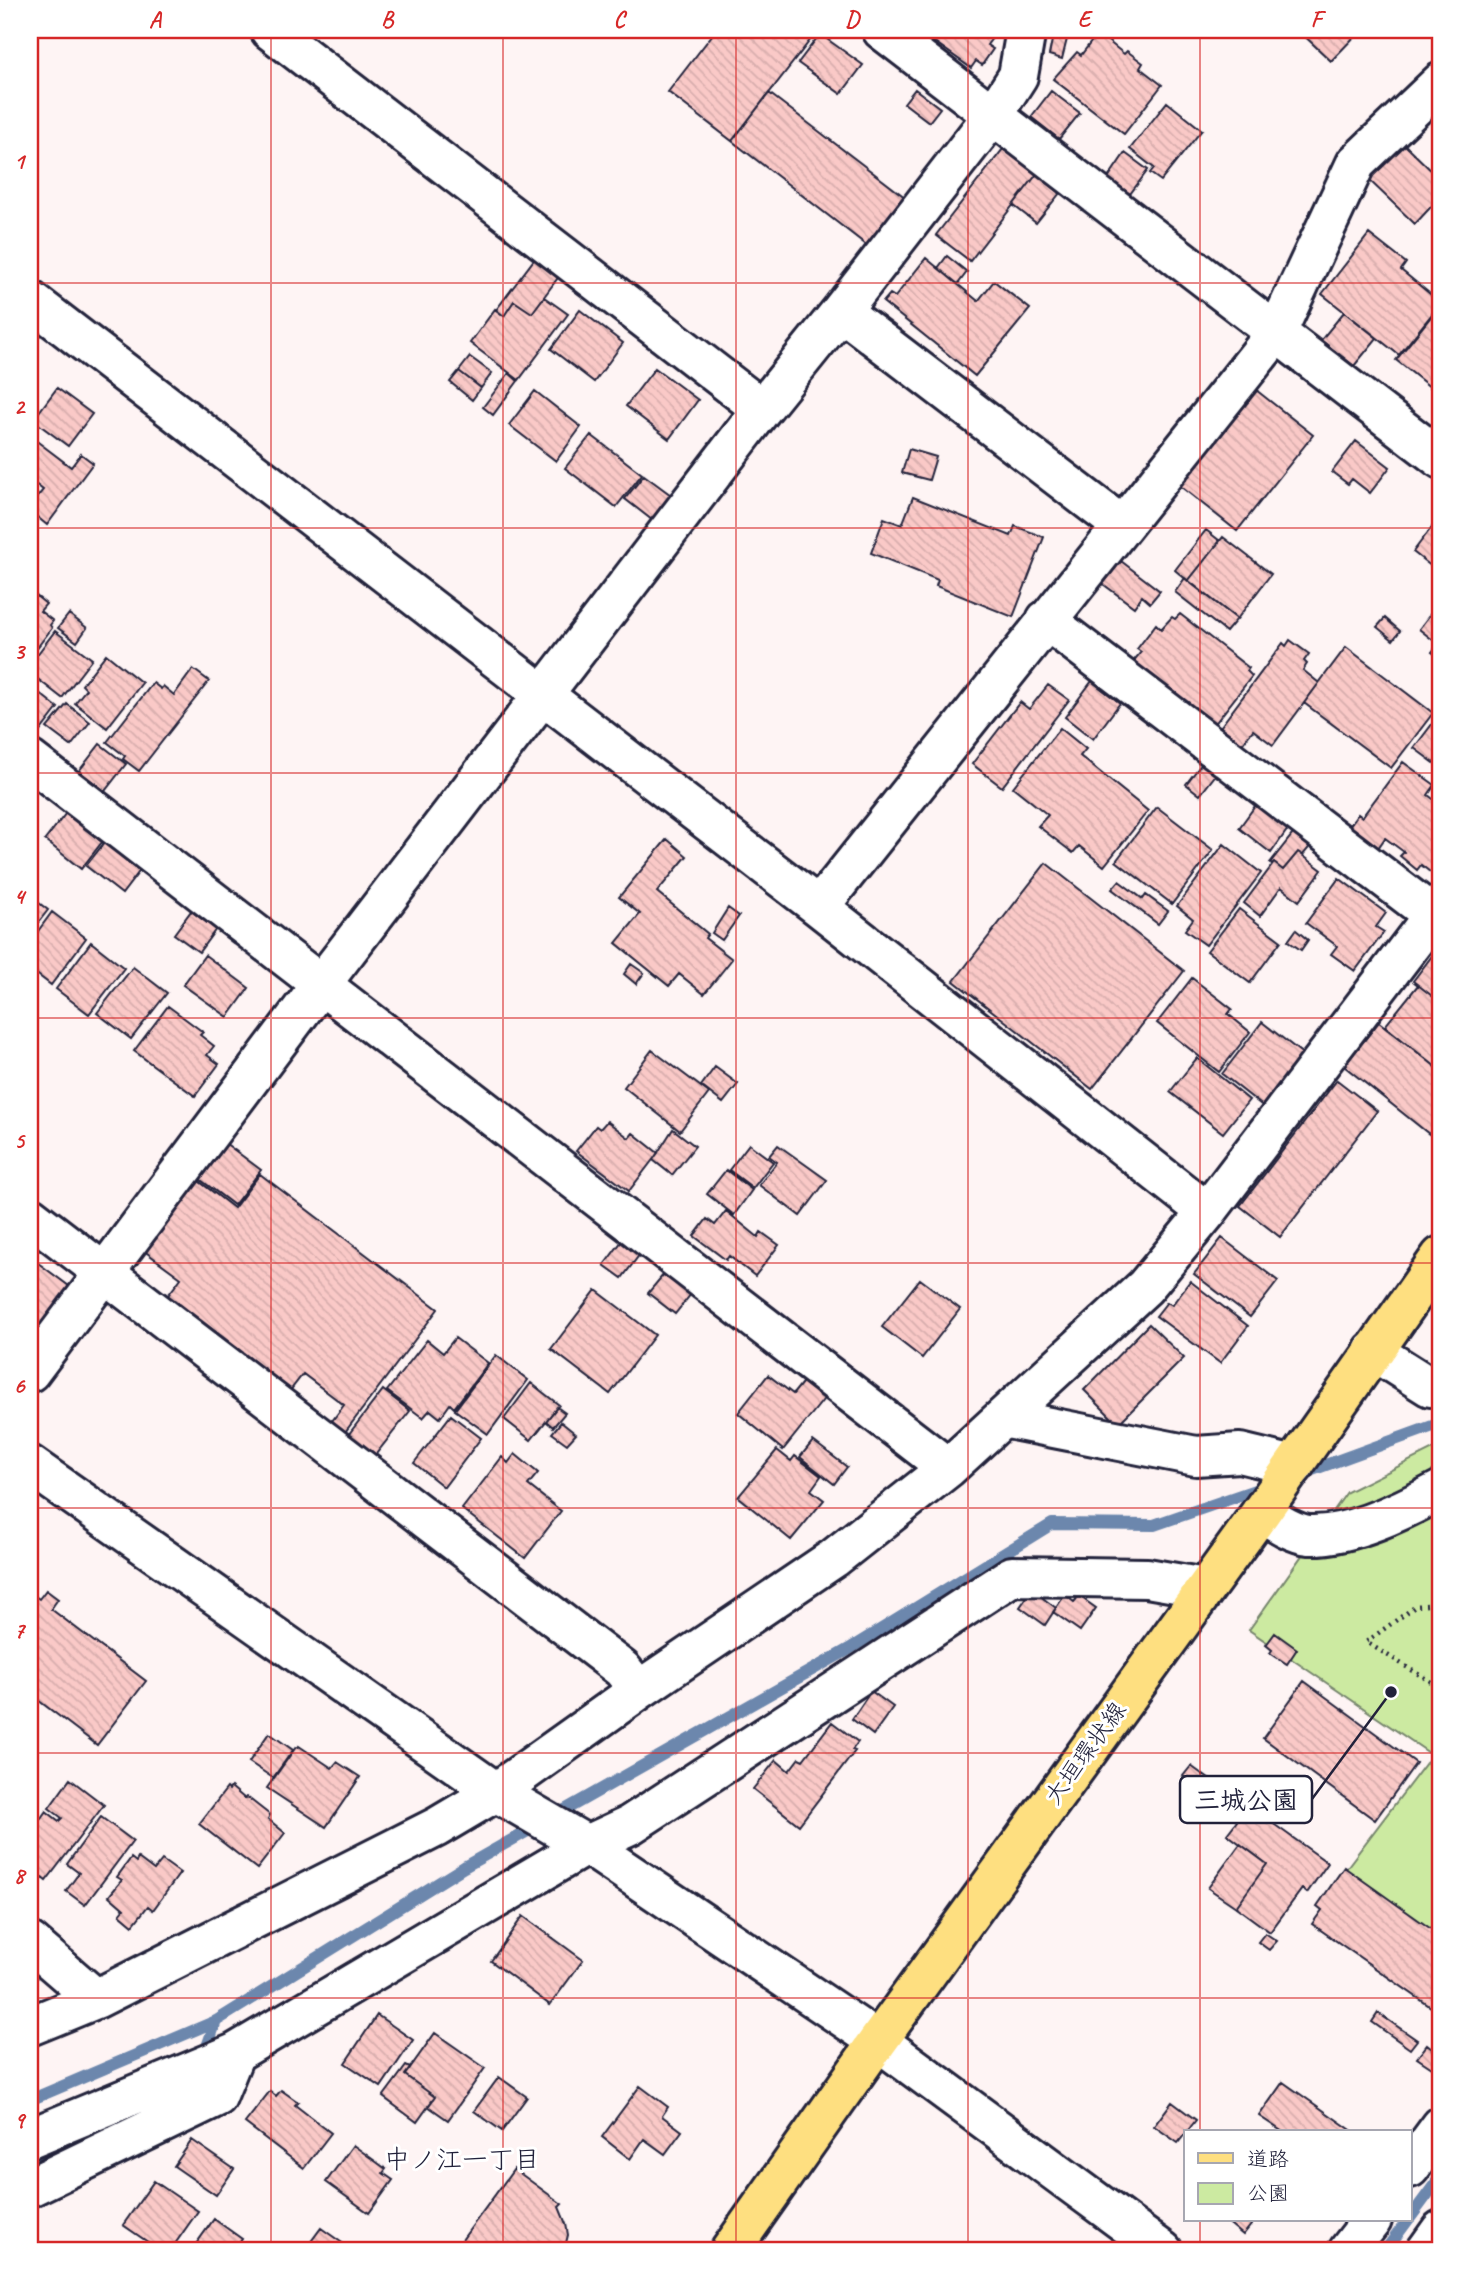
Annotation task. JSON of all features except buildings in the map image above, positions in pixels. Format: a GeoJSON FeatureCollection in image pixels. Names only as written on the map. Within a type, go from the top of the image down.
{"type":"FeatureCollection","features":[{"type":"Feature","properties":{"kind":"main road","name":"大垣環状線"},"geometry":{"type":"LineString","coordinates":[[730,2251],[878,2041],[1294,1466],[1441,1256]]}},
{"type":"Feature","properties":{"kind":"street"},"geometry":{"type":"LineString","coordinates":[[270,30],[762,409]]}},
{"type":"Feature","properties":{"kind":"street"},"geometry":{"type":"LineString","coordinates":[[882,30],[1441,460]]}},
{"type":"Feature","properties":{"kind":"street"},"geometry":{"type":"LineString","coordinates":[[30,1372],[322,983],[762,409],[993,115],[1018,76],[1026,30]]}},
{"type":"Feature","properties":{"kind":"street"},"geometry":{"type":"LineString","coordinates":[[819,907],[1277,332],[1356,163],[1441,82]]}},
{"type":"Feature","properties":{"kind":"street"},"geometry":{"type":"LineString","coordinates":[[30,300],[819,907],[1207,1212]]}},
{"type":"Feature","properties":{"kind":"street"},"geometry":{"type":"LineString","coordinates":[[841,311],[1121,525]]}},
{"type":"Feature","properties":{"kind":"street"},"geometry":{"type":"LineString","coordinates":[[30,2026],[96,1998],[437,1827],[496,1792],[639,1690],[834,1558],[948,1468],[1145,1287],[1207,1212],[1439,914],[1046,620]]}},
{"type":"Feature","properties":{"kind":"street"},"geometry":{"type":"LineString","coordinates":[[30,760],[948,1468]]}},
{"type":"Feature","properties":{"kind":"street"},"geometry":{"type":"LineString","coordinates":[[30,1216],[622,1669],[639,1690]]}},
{"type":"Feature","properties":{"kind":"street"},"geometry":{"type":"LineString","coordinates":[[1373,1351],[1430,1387],[1441,1383]]}},
{"type":"Feature","properties":{"kind":"street"},"geometry":{"type":"LineString","coordinates":[[1003,1418],[1196,1456],[1240,1453],[1294,1466]]}},
{"type":"Feature","properties":{"kind":"street"},"geometry":{"type":"LineString","coordinates":[[30,1465],[496,1792],[587,1845],[878,2041],[1163,2251]]}},
{"type":"Feature","properties":{"kind":"street"},"geometry":{"type":"LineString","coordinates":[[1261,1512],[1292,1530],[1309,1535],[1349,1530],[1413,1505],[1441,1490]]}},
{"type":"Feature","properties":{"kind":"street"},"geometry":{"type":"LineString","coordinates":[[30,2138],[235,2053],[587,1845],[630,1825],[1012,1576],[1147,1578],[1205,1588]]}},
{"type":"Feature","properties":{"kind":"street"},"geometry":{"type":"LineString","coordinates":[[30,1942],[96,1998]]}},
{"type":"Feature","properties":{"kind":"street"},"geometry":{"type":"LineString","coordinates":[[30,2187],[217,2097],[235,2053]]}},
{"type":"Feature","properties":{"kind":"street"},"geometry":{"type":"LineString","coordinates":[[1412,2165],[1441,2126]]}},
{"type":"Feature","properties":{"kind":"street"},"geometry":{"type":"LineString","coordinates":[[1348,2251],[1370,2222]]}},
{"type":"Feature","properties":{"kind":"street"},"geometry":{"type":"LineString","coordinates":[[1426,2251],[1441,2230]]}},
{"type":"Feature","properties":{"kind":"path"},"geometry":{"type":"LineString","coordinates":[[1441,1604],[1416,1606],[1366,1642],[1441,1688]]}},
{"type":"Feature","properties":{"kind":"green space"},"geometry":{"type":"Polygon","coordinates":[[[1441,1445],[1441,1943],[1342,1874],[1432,1755],[1249,1630],[1347,1492],[1441,1445]]]}},
{"type":"Feature","properties":{"kind":"waterway"},"geometry":{"type":"LineString","coordinates":[[1301,1474],[1441,1423]]}},
{"type":"Feature","properties":{"kind":"waterway"},"geometry":{"type":"LineString","coordinates":[[30,2100],[216,2021],[464,1867],[849,1649],[1052,1524],[1154,1525],[1267,1486]]}},
{"type":"Feature","properties":{"kind":"waterway"},"geometry":{"type":"LineString","coordinates":[[203,2058],[216,2021]]}},
{"type":"Feature","properties":{"kind":"waterway"},"geometry":{"type":"LineString","coordinates":[[30,2161],[116,2123]]}},
{"type":"Feature","properties":{"kind":"waterway"},"geometry":{"type":"LineString","coordinates":[[1412,2215],[1441,2176]]}},
{"type":"Feature","properties":{"kind":"waterway"},"geometry":{"type":"LineString","coordinates":[[1385,2251],[1407,2222]]}},
{"type":"Feature","properties":{"kind":"place","name":"三城公園"},"geometry":{"type":"Point","coordinates":[1391,1692]}},
{"type":"Feature","properties":{"kind":"district","name":"中ノ江一丁目"},"geometry":{"type":"Point","coordinates":[462,2159]}}]}
